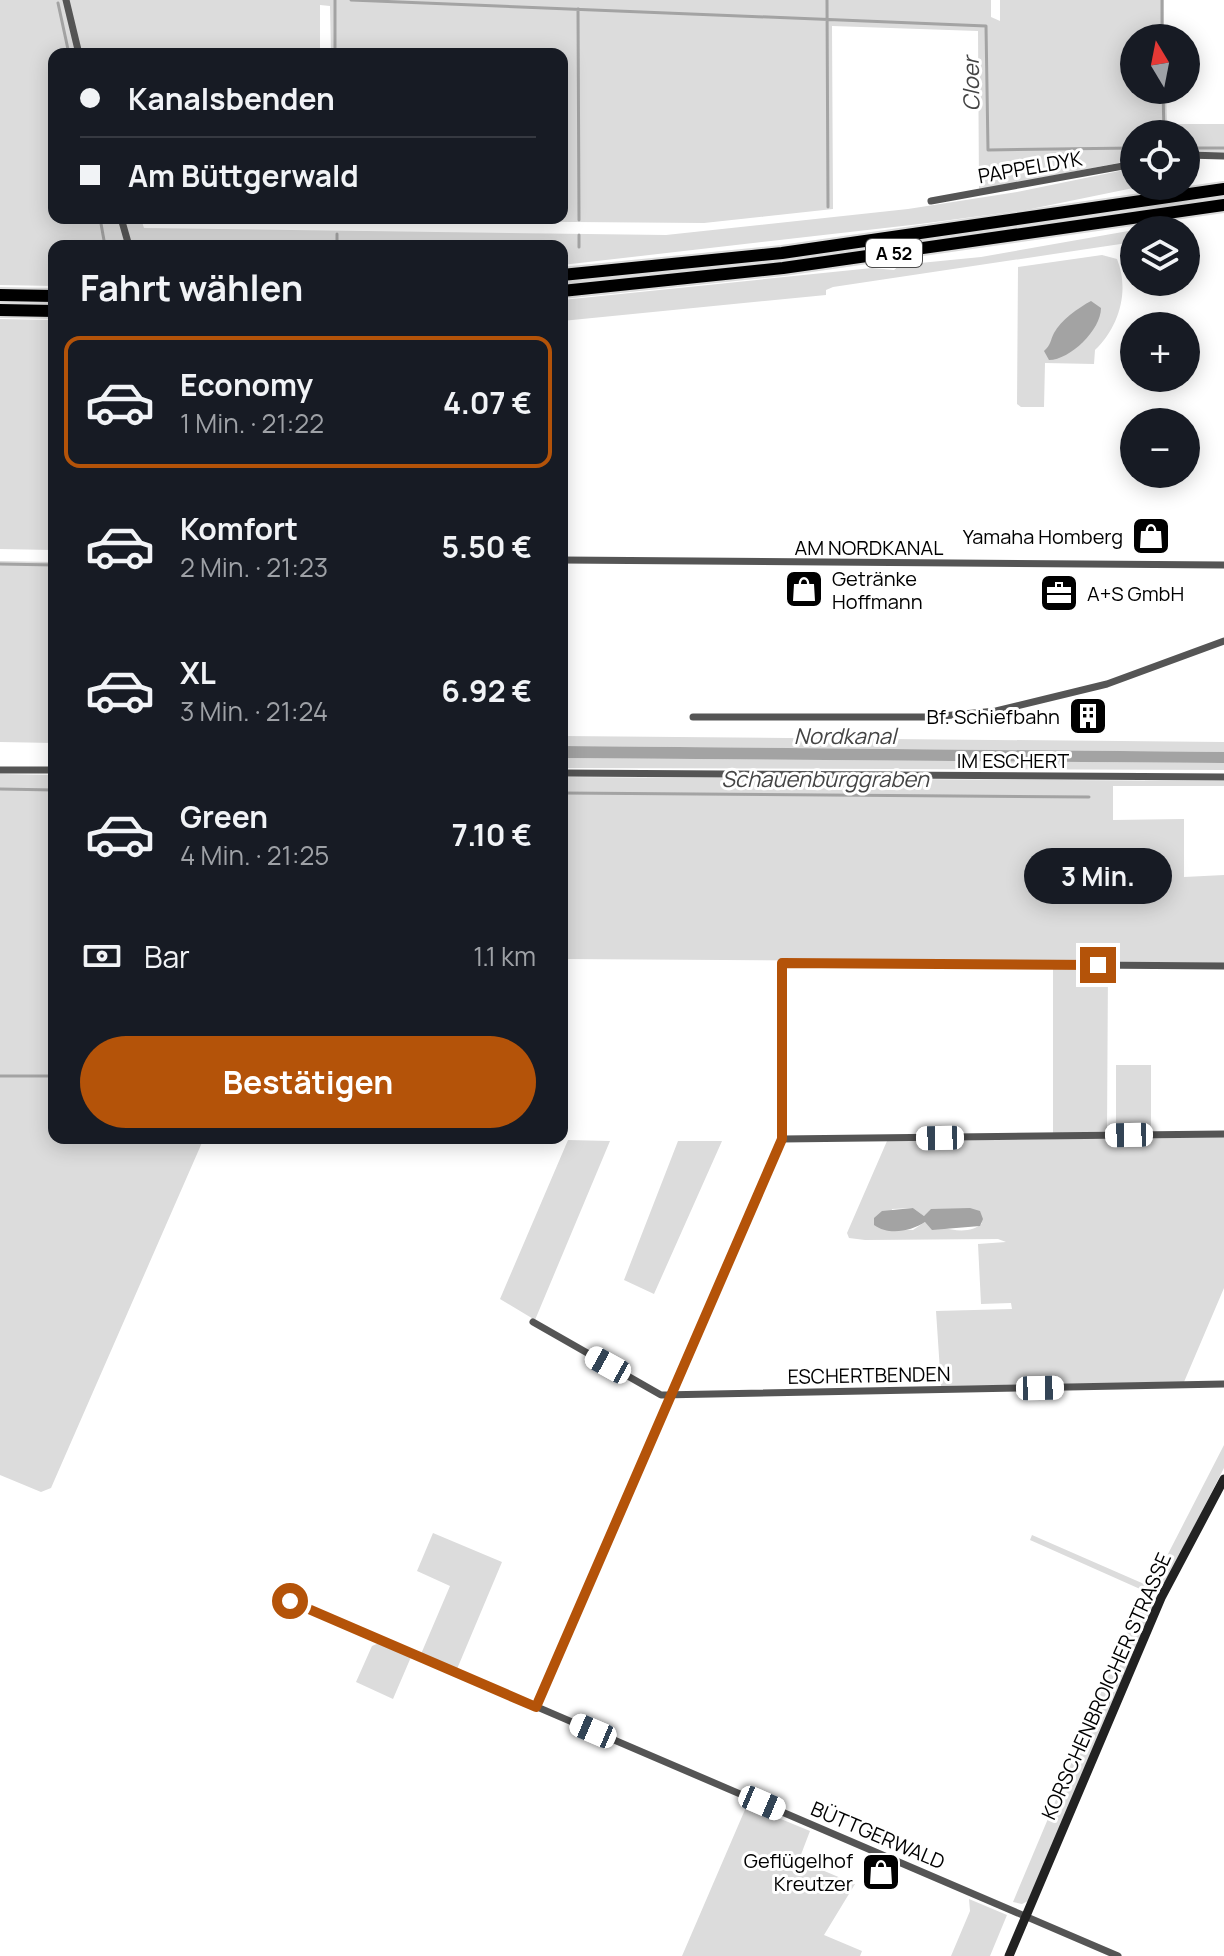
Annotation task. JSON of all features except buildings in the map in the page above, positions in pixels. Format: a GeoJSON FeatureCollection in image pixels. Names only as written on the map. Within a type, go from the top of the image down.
{"type":"FeatureCollection","features":[{"type":"Feature","properties":{"kind":"highway","name":"A 52"},"geometry":{"type":"LineString","coordinates":[[568,274],[797,251],[1224,189]]}},
{"type":"Feature","properties":{"kind":"highway","name":"A 52"},"geometry":{"type":"LineString","coordinates":[[568,290],[783,268],[1224,205]]}},
{"type":"Feature","properties":{"kind":"highway"},"geometry":{"type":"LineString","coordinates":[[0,295],[48,296]]}},
{"type":"Feature","properties":{"kind":"highway"},"geometry":{"type":"LineString","coordinates":[[0,310],[48,311]]}},
{"type":"Feature","properties":{"kind":"main road","name":"KORSCHENBROICHER STRASSE"},"geometry":{"type":"LineString","coordinates":[[1009,1956],[1161,1598],[1224,1479]]}},
{"type":"Feature","properties":{"kind":"street"},"geometry":{"type":"LineString","coordinates":[[66,0],[78,48]]}},
{"type":"Feature","properties":{"kind":"street"},"geometry":{"type":"LineString","coordinates":[[1200,155],[1224,156]]}},
{"type":"Feature","properties":{"kind":"street","name":"PAPPELDYK"},"geometry":{"type":"LineString","coordinates":[[931,201],[1120,167]]}},
{"type":"Feature","properties":{"kind":"street","name":"AM NORDKANAL"},"geometry":{"type":"LineString","coordinates":[[568,560],[1224,565]]}},
{"type":"Feature","properties":{"kind":"street"},"geometry":{"type":"LineString","coordinates":[[693,717],[931,717],[996,711],[1107,684],[1224,641]]}},
{"type":"Feature","properties":{"kind":"street"},"geometry":{"type":"LineString","coordinates":[[0,770],[48,770]]}},
{"type":"Feature","properties":{"kind":"street","name":"IM ESCHERT"},"geometry":{"type":"LineString","coordinates":[[568,773],[1224,777]]}},
{"type":"Feature","properties":{"kind":"street"},"geometry":{"type":"LineString","coordinates":[[536,1707],[782,1139],[782,963],[1224,966]]}},
{"type":"Feature","properties":{"kind":"street"},"geometry":{"type":"LineString","coordinates":[[782,1139],[1224,1134]]}},
{"type":"Feature","properties":{"kind":"street","name":"ESCHERTBENDEN"},"geometry":{"type":"LineString","coordinates":[[533,1322],[661,1395],[1224,1384]]}},
{"type":"Feature","properties":{"kind":"street","name":"BÜTTGERWALD"},"geometry":{"type":"LineString","coordinates":[[290,1601],[1027,1913],[1118,1956]]}},
{"type":"Feature","properties":{"kind":"shaded area"},"geometry":{"type":"Polygon","coordinates":[[[0,0],[991,0],[991,17],[1000,21],[1000,0],[1164,0],[1164,24],[1120,24],[1120,104],[1166,104],[1167,120],[1120,120],[1120,163],[979,190],[978,31],[832,26],[833,209],[704,223],[568,222],[568,48],[331,48],[330,6],[320,5],[320,48],[48,48],[48,224],[666,235],[908,209],[1017,192],[1120,171],[1120,191],[1026,210],[568,264],[568,240],[48,240],[48,286],[0,285],[0,0]]]}},
{"type":"Feature","properties":{"kind":"shaded area"},"geometry":{"type":"Polygon","coordinates":[[[1200,124],[1224,124],[1224,152],[1200,152],[1200,124]]]}},
{"type":"Feature","properties":{"kind":"shaded area"},"geometry":{"type":"Polygon","coordinates":[[[1120,232],[1120,244],[833,287],[826,290],[826,295],[568,320],[568,299],[872,268],[894,270],[900,265],[981,257],[1120,232]]]}},
{"type":"Feature","properties":{"kind":"shaded area"},"geometry":{"type":"Polygon","coordinates":[[[1102,255],[1117,259],[1120,268],[1120,308],[1110,331],[1095,350],[1094,364],[1045,363],[1044,407],[1021,407],[1017,404],[1018,267],[1102,255]]]}},
{"type":"Feature","properties":{"kind":"shaded area"},"geometry":{"type":"Polygon","coordinates":[[[1091,301],[1101,308],[1100,317],[1090,334],[1066,355],[1049,360],[1044,351],[1057,328],[1091,301]]]}},
{"type":"Feature","properties":{"kind":"shaded area"},"geometry":{"type":"Polygon","coordinates":[[[0,319],[48,320],[48,550],[0,549],[0,319]]]}},
{"type":"Feature","properties":{"kind":"shaded area"},"geometry":{"type":"Polygon","coordinates":[[[0,561],[48,562],[48,743],[0,742],[0,561]]]}},
{"type":"Feature","properties":{"kind":"shaded area"},"geometry":{"type":"Polygon","coordinates":[[[568,736],[1224,742],[1224,752],[568,746],[568,736]]]}},
{"type":"Feature","properties":{"kind":"shaded area"},"geometry":{"type":"Polygon","coordinates":[[[568,746],[1224,752],[1224,763],[568,758],[568,746]]]}},
{"type":"Feature","properties":{"kind":"shaded area"},"geometry":{"type":"Polygon","coordinates":[[[568,758],[1224,763],[1224,770],[568,768],[568,758]]]}},
{"type":"Feature","properties":{"kind":"shaded area"},"geometry":{"type":"Polygon","coordinates":[[[0,774],[48,775],[48,1144],[201,1144],[51,1488],[41,1492],[0,1475],[0,774]]]}},
{"type":"Feature","properties":{"kind":"shaded area"},"geometry":{"type":"Polygon","coordinates":[[[568,777],[1224,781],[1224,786],[1113,786],[1113,820],[1184,819],[1184,877],[1224,875],[1224,963],[568,959],[568,777]]]}},
{"type":"Feature","properties":{"kind":"shaded area"},"geometry":{"type":"Polygon","coordinates":[[[1053,967],[1108,968],[1107,1133],[1053,1134],[1053,967]]]}},
{"type":"Feature","properties":{"kind":"shaded area"},"geometry":{"type":"Polygon","coordinates":[[[1116,1065],[1151,1065],[1151,1128],[1116,1128],[1116,1065]]]}},
{"type":"Feature","properties":{"kind":"shaded area"},"geometry":{"type":"Polygon","coordinates":[[[1224,1137],[1224,1288],[1184,1382],[941,1386],[936,1311],[1012,1309],[1011,1303],[981,1304],[978,1244],[1006,1242],[998,1239],[849,1238],[847,1233],[887,1141],[1224,1137]],[[913,1208],[892,1209],[888,1229],[913,1230],[925,1222],[947,1229],[970,1230],[982,1223],[954,1210],[924,1216],[913,1208]]]}},
{"type":"Feature","properties":{"kind":"shaded area"},"geometry":{"type":"Polygon","coordinates":[[[568,1140],[610,1141],[535,1320],[500,1299],[568,1140]]]}},
{"type":"Feature","properties":{"kind":"shaded area"},"geometry":{"type":"Polygon","coordinates":[[[678,1141],[722,1141],[654,1294],[624,1280],[678,1141]]]}},
{"type":"Feature","properties":{"kind":"shaded area"},"geometry":{"type":"Polygon","coordinates":[[[913,1208],[924,1216],[931,1209],[970,1208],[980,1211],[983,1219],[980,1226],[932,1230],[925,1222],[900,1231],[874,1225],[874,1218],[882,1211],[913,1208]]]}},
{"type":"Feature","properties":{"kind":"shaded area"},"geometry":{"type":"Polygon","coordinates":[[[1224,1445],[1224,1468],[1162,1589],[1152,1588],[1150,1592],[1157,1599],[1028,1901],[1022,1904],[1013,1902],[1124,1638],[1149,1593],[1030,1540],[1032,1535],[1151,1587],[1224,1445]]]}},
{"type":"Feature","properties":{"kind":"shaded area"},"geometry":{"type":"Polygon","coordinates":[[[433,1533],[502,1562],[457,1669],[421,1654],[450,1586],[417,1571],[433,1533]]]}},
{"type":"Feature","properties":{"kind":"shaded area"},"geometry":{"type":"Polygon","coordinates":[[[379,1643],[411,1657],[393,1699],[356,1682],[372,1646],[379,1643]]]}},
{"type":"Feature","properties":{"kind":"shaded area"},"geometry":{"type":"Polygon","coordinates":[[[747,1805],[810,1831],[797,1865],[822,1870],[855,1884],[824,1935],[862,1951],[860,1956],[682,1956],[747,1805]]]}},
{"type":"Feature","properties":{"kind":"shaded area"},"geometry":{"type":"Polygon","coordinates":[[[969,1899],[1007,1915],[990,1956],[951,1956],[970,1911],[969,1899]]]}},
{"type":"Feature","properties":{"kind":"waterway"},"geometry":{"type":"LineString","coordinates":[[335,0],[335,48]]}},
{"type":"Feature","properties":{"kind":"waterway","name":"Cloer"},"geometry":{"type":"LineString","coordinates":[[351,0],[986,26],[988,150],[1120,148]]}},
{"type":"Feature","properties":{"kind":"waterway"},"geometry":{"type":"LineString","coordinates":[[827,0],[828,207]]}},
{"type":"Feature","properties":{"kind":"waterway"},"geometry":{"type":"LineString","coordinates":[[1162,0],[1162,24]]}},
{"type":"Feature","properties":{"kind":"waterway"},"geometry":{"type":"LineString","coordinates":[[58,3],[68,48]]}},
{"type":"Feature","properties":{"kind":"waterway"},"geometry":{"type":"LineString","coordinates":[[578,9],[579,220]]}},
{"type":"Feature","properties":{"kind":"waterway"},"geometry":{"type":"LineString","coordinates":[[1163,104],[1164,120]]}},
{"type":"Feature","properties":{"kind":"waterway","name":"Cloer"},"geometry":{"type":"LineString","coordinates":[[1200,148],[1224,148]]}},
{"type":"Feature","properties":{"kind":"waterway"},"geometry":{"type":"LineString","coordinates":[[101,224],[104,240]]}},
{"type":"Feature","properties":{"kind":"waterway"},"geometry":{"type":"LineString","coordinates":[[337,234],[337,240]]}},
{"type":"Feature","properties":{"kind":"waterway"},"geometry":{"type":"LineString","coordinates":[[579,235],[579,247]]}},
{"type":"Feature","properties":{"kind":"waterway"},"geometry":{"type":"LineString","coordinates":[[0,564],[48,565]]}},
{"type":"Feature","properties":{"kind":"waterway","name":"Schauenburggraben"},"geometry":{"type":"LineString","coordinates":[[0,789],[48,790]]}},
{"type":"Feature","properties":{"kind":"waterway","name":"Schauenburggraben"},"geometry":{"type":"LineString","coordinates":[[568,793],[1089,797]]}},
{"type":"Feature","properties":{"kind":"waterway"},"geometry":{"type":"LineString","coordinates":[[0,1076],[48,1076]]}},
{"type":"Feature","properties":{"kind":"place","name":"Yamaha Homberg"},"geometry":{"type":"Point","coordinates":[1151,536]}},
{"type":"Feature","properties":{"kind":"place","name":"Getränke Hoffmann"},"geometry":{"type":"Point","coordinates":[804,589]}},
{"type":"Feature","properties":{"kind":"place","name":"A+S GmbH"},"geometry":{"type":"Point","coordinates":[1059,593]}},
{"type":"Feature","properties":{"kind":"place","name":"Bf. Schiefbahn"},"geometry":{"type":"Point","coordinates":[1088,716]}},
{"type":"Feature","properties":{"kind":"place","name":"Geflügelhof Kreutzer"},"geometry":{"type":"Point","coordinates":[881,1872]}},
{"type":"Feature","properties":{"kind":"route"},"geometry":{"type":"LineString","coordinates":[[290,1601],[536,1707],[782,1139],[782,963],[1098,965]]}},
{"type":"Feature","properties":{"kind":"water label","name":"Nordkanal"},"geometry":{"type":"Point","coordinates":[845,736]}}]}
